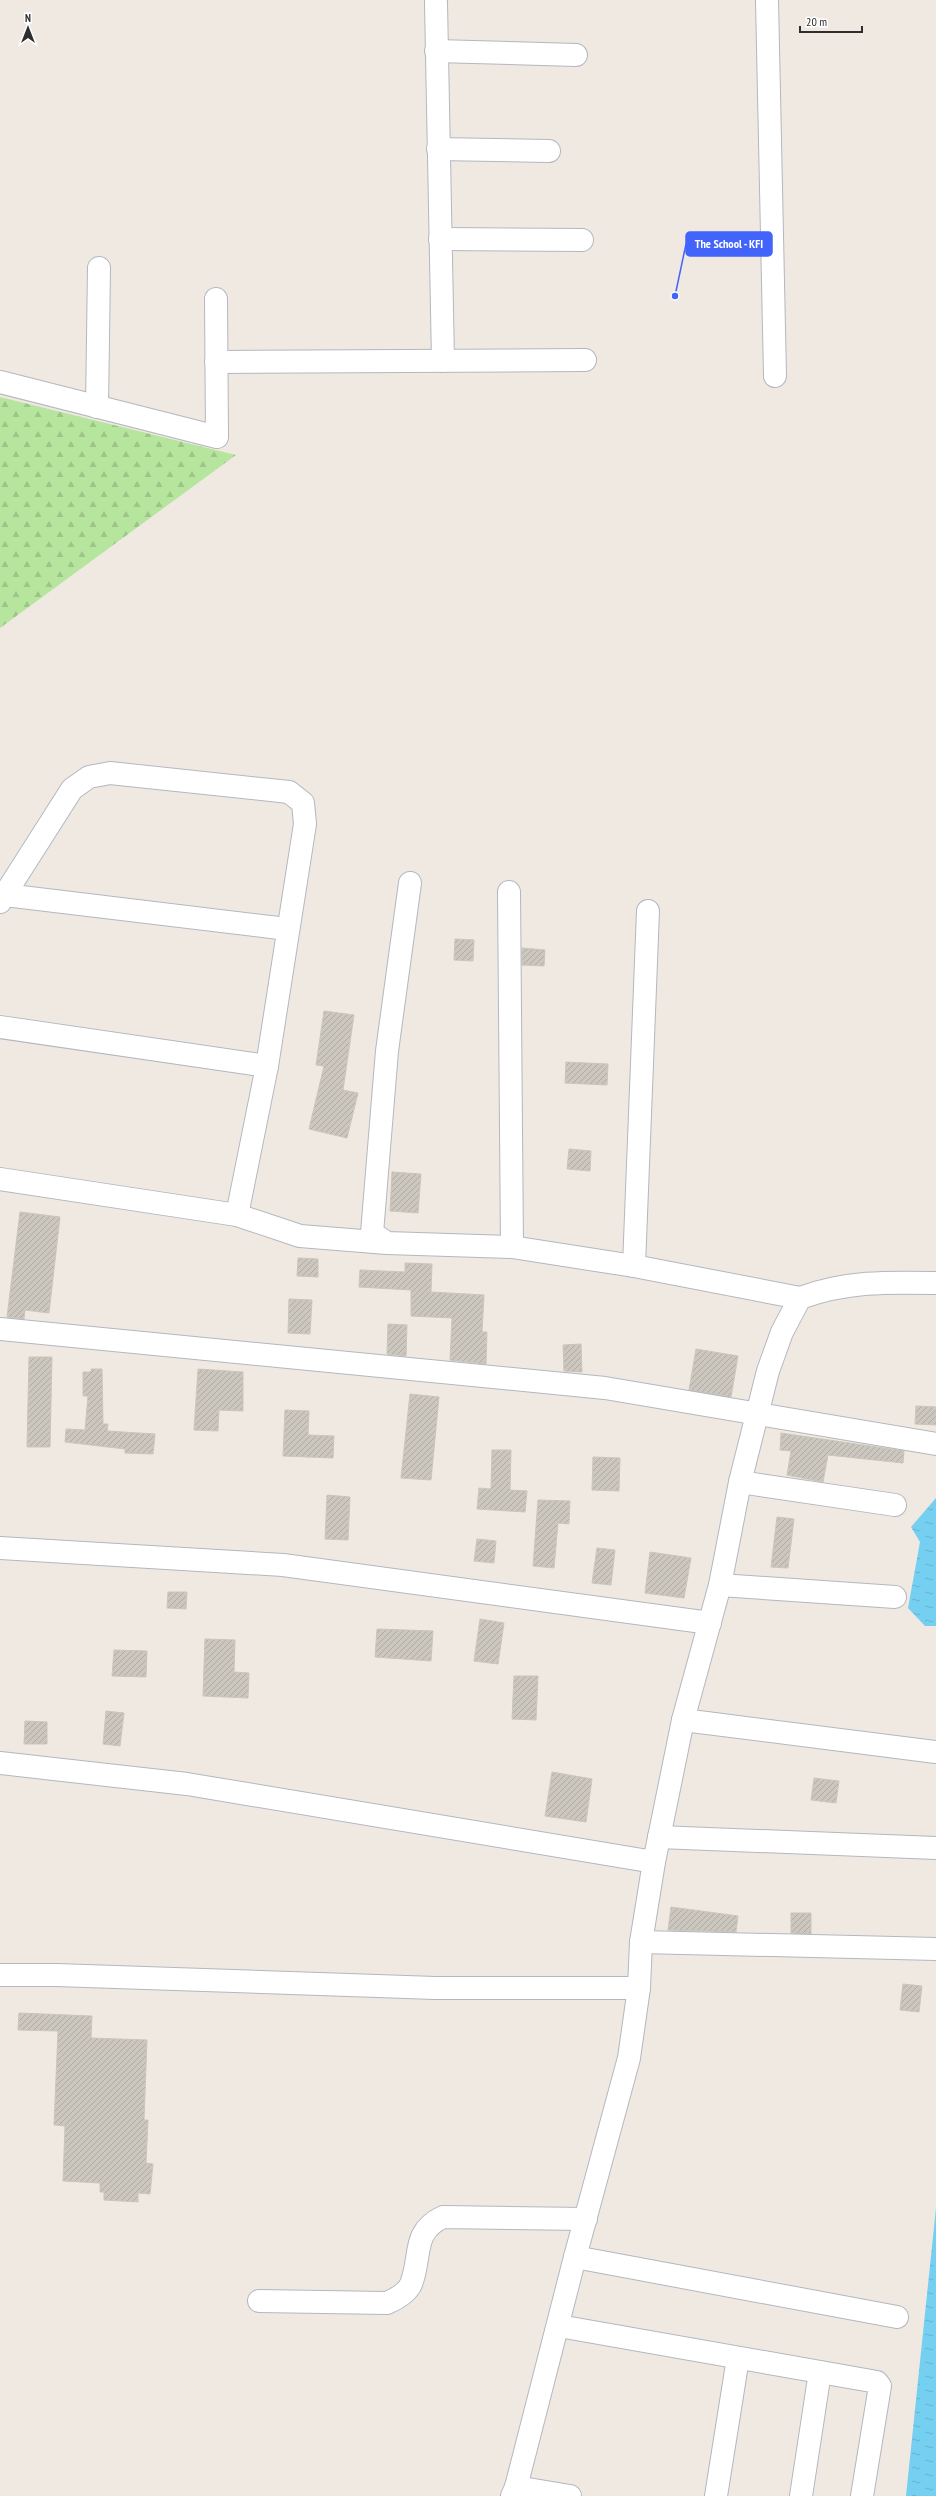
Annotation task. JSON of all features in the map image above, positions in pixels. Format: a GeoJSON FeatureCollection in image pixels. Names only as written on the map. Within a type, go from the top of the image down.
{"type":"FeatureCollection","features":[{"type":"Feature","properties":{"kind":"street"},"geometry":{"type":"LineString","coordinates":[[767,0],[776,376]]}},
{"type":"Feature","properties":{"kind":"street"},"geometry":{"type":"LineString","coordinates":[[436,3],[443,361]]}},
{"type":"Feature","properties":{"kind":"street"},"geometry":{"type":"LineString","coordinates":[[436,51],[576,55]]}},
{"type":"Feature","properties":{"kind":"street"},"geometry":{"type":"LineString","coordinates":[[438,149],[549,151]]}},
{"type":"Feature","properties":{"kind":"street"},"geometry":{"type":"LineString","coordinates":[[440,239],[582,240]]}},
{"type":"Feature","properties":{"kind":"street"},"geometry":{"type":"LineString","coordinates":[[97,407],[99,268]]}},
{"type":"Feature","properties":{"kind":"street"},"geometry":{"type":"LineString","coordinates":[[0,382],[217,437],[216,299]]}},
{"type":"Feature","properties":{"kind":"street"},"geometry":{"type":"LineString","coordinates":[[216,362],[585,360]]}},
{"type":"Feature","properties":{"kind":"street"},"geometry":{"type":"LineString","coordinates":[[237,1215],[267,1066],[287,930],[305,824],[302,803],[289,792],[281,791],[110,773],[89,777],[72,789],[2,899],[287,930]]}},
{"type":"Feature","properties":{"kind":"street"},"geometry":{"type":"LineString","coordinates":[[387,1243],[372,1233],[372,1217],[387,1051],[410,883]]}},
{"type":"Feature","properties":{"kind":"street"},"geometry":{"type":"LineString","coordinates":[[509,892],[512,1247]]}},
{"type":"Feature","properties":{"kind":"street"},"geometry":{"type":"LineString","coordinates":[[634,1266],[648,911]]}},
{"type":"Feature","properties":{"kind":"street"},"geometry":{"type":"LineString","coordinates":[[0,1027],[267,1066]]}},
{"type":"Feature","properties":{"kind":"street"},"geometry":{"type":"LineString","coordinates":[[0,1179],[237,1215],[300,1236],[387,1243],[512,1247],[634,1266],[800,1298],[820,1291],[872,1282],[936,1283]]}},
{"type":"Feature","properties":{"kind":"street"},"geometry":{"type":"LineString","coordinates":[[570,2496],[514,2492],[559,2326],[575,2258],[630,2058],[639,1988],[641,1942],[654,1862],[683,1720],[720,1585],[740,1482],[759,1412],[768,1371],[782,1332],[800,1298]]}},
{"type":"Feature","properties":{"kind":"street"},"geometry":{"type":"LineString","coordinates":[[0,1329],[605,1388],[759,1412],[936,1444]]}},
{"type":"Feature","properties":{"kind":"street"},"geometry":{"type":"LineString","coordinates":[[740,1482],[895,1505]]}},
{"type":"Feature","properties":{"kind":"street"},"geometry":{"type":"LineString","coordinates":[[0,1548],[283,1565],[710,1623]]}},
{"type":"Feature","properties":{"kind":"street"},"geometry":{"type":"LineString","coordinates":[[720,1585],[894,1597]]}},
{"type":"Feature","properties":{"kind":"street"},"geometry":{"type":"LineString","coordinates":[[683,1720],[936,1752]]}},
{"type":"Feature","properties":{"kind":"street"},"geometry":{"type":"LineString","coordinates":[[0,1763],[188,1784],[654,1862]]}},
{"type":"Feature","properties":{"kind":"street"},"geometry":{"type":"LineString","coordinates":[[659,1837],[936,1848]]}},
{"type":"Feature","properties":{"kind":"street"},"geometry":{"type":"LineString","coordinates":[[641,1942],[936,1949]]}},
{"type":"Feature","properties":{"kind":"street"},"geometry":{"type":"LineString","coordinates":[[0,1975],[56,1975],[435,1988],[639,1988]]}},
{"type":"Feature","properties":{"kind":"street"},"geometry":{"type":"LineString","coordinates":[[260,2301],[387,2303],[401,2295],[410,2285],[421,2238],[430,2223],[443,2217],[586,2219]]}},
{"type":"Feature","properties":{"kind":"street"},"geometry":{"type":"LineString","coordinates":[[575,2258],[897,2317]]}},
{"type":"Feature","properties":{"kind":"street"},"geometry":{"type":"LineString","coordinates":[[559,2326],[873,2381],[880,2386],[862,2496]]}},
{"type":"Feature","properties":{"kind":"street"},"geometry":{"type":"LineString","coordinates":[[716,2496],[738,2358]]}},
{"type":"Feature","properties":{"kind":"street"},"geometry":{"type":"LineString","coordinates":[[801,2496],[820,2372]]}},
{"type":"Feature","properties":{"kind":"green space"},"geometry":{"type":"Polygon","coordinates":[[[0,397],[236,455],[0,628],[0,397]]]}},
{"type":"Feature","properties":{"kind":"water"},"geometry":{"type":"Polygon","coordinates":[[[936,1498],[936,1626],[925,1626],[908,1608],[920,1542],[911,1527],[936,1498]]]}},
{"type":"Feature","properties":{"kind":"water"},"geometry":{"type":"Polygon","coordinates":[[[936,2208],[936,2496],[906,2496],[936,2208]]]}},
{"type":"Feature","properties":{"kind":"building"},"geometry":{"type":"Polygon","coordinates":[[[455,939],[474,940],[473,961],[454,960],[455,939]]]}},
{"type":"Feature","properties":{"kind":"building"},"geometry":{"type":"Polygon","coordinates":[[[522,948],[545,950],[544,966],[522,965],[522,948]]]}},
{"type":"Feature","properties":{"kind":"building"},"geometry":{"type":"Polygon","coordinates":[[[324,1011],[354,1015],[343,1090],[358,1093],[347,1138],[309,1129],[324,1066],[316,1065],[324,1011]]]}},
{"type":"Feature","properties":{"kind":"building"},"geometry":{"type":"Polygon","coordinates":[[[566,1062],[608,1064],[607,1085],[565,1083],[566,1062]]]}},
{"type":"Feature","properties":{"kind":"building"},"geometry":{"type":"Polygon","coordinates":[[[569,1149],[591,1151],[590,1171],[567,1169],[569,1149]]]}},
{"type":"Feature","properties":{"kind":"building"},"geometry":{"type":"Polygon","coordinates":[[[392,1172],[421,1174],[418,1213],[390,1211],[392,1172]]]}},
{"type":"Feature","properties":{"kind":"building"},"geometry":{"type":"Polygon","coordinates":[[[20,1212],[60,1217],[49,1313],[25,1310],[24,1319],[7,1317],[20,1212]]]}},
{"type":"Feature","properties":{"kind":"building"},"geometry":{"type":"Polygon","coordinates":[[[298,1258],[318,1259],[318,1277],[297,1276],[298,1258]]]}},
{"type":"Feature","properties":{"kind":"building"},"geometry":{"type":"Polygon","coordinates":[[[405,1263],[432,1264],[431,1292],[484,1295],[482,1332],[487,1332],[486,1364],[450,1360],[452,1318],[411,1316],[411,1290],[359,1287],[360,1270],[405,1272],[405,1263]]]}},
{"type":"Feature","properties":{"kind":"building"},"geometry":{"type":"Polygon","coordinates":[[[289,1299],[312,1300],[310,1334],[288,1333],[289,1299]]]}},
{"type":"Feature","properties":{"kind":"building"},"geometry":{"type":"Polygon","coordinates":[[[388,1324],[407,1325],[406,1356],[387,1354],[388,1324]]]}},
{"type":"Feature","properties":{"kind":"building"},"geometry":{"type":"Polygon","coordinates":[[[581,1344],[582,1372],[564,1371],[563,1345],[581,1344]]]}},
{"type":"Feature","properties":{"kind":"building"},"geometry":{"type":"Polygon","coordinates":[[[696,1349],[738,1356],[731,1397],[689,1390],[696,1349]]]}},
{"type":"Feature","properties":{"kind":"building"},"geometry":{"type":"Polygon","coordinates":[[[29,1357],[52,1357],[50,1447],[27,1447],[29,1357]]]}},
{"type":"Feature","properties":{"kind":"building"},"geometry":{"type":"Polygon","coordinates":[[[91,1369],[102,1369],[103,1424],[108,1424],[107,1431],[155,1434],[153,1454],[125,1453],[125,1449],[65,1442],[66,1429],[85,1430],[88,1396],[83,1396],[83,1372],[91,1372],[91,1369]]]}},
{"type":"Feature","properties":{"kind":"building"},"geometry":{"type":"Polygon","coordinates":[[[198,1369],[243,1372],[243,1411],[219,1410],[218,1431],[194,1430],[198,1369]]]}},
{"type":"Feature","properties":{"kind":"building"},"geometry":{"type":"Polygon","coordinates":[[[410,1394],[439,1397],[431,1480],[401,1478],[410,1394]]]}},
{"type":"Feature","properties":{"kind":"building"},"geometry":{"type":"Polygon","coordinates":[[[916,1406],[936,1407],[936,1425],[915,1424],[916,1406]]]}},
{"type":"Feature","properties":{"kind":"building"},"geometry":{"type":"Polygon","coordinates":[[[285,1410],[309,1411],[308,1435],[334,1436],[333,1458],[283,1456],[285,1410]]]}},
{"type":"Feature","properties":{"kind":"building"},"geometry":{"type":"Polygon","coordinates":[[[781,1433],[904,1451],[903,1463],[828,1455],[823,1482],[787,1475],[791,1451],[780,1450],[781,1433]]]}},
{"type":"Feature","properties":{"kind":"building"},"geometry":{"type":"Polygon","coordinates":[[[492,1450],[511,1450],[510,1490],[527,1491],[525,1512],[477,1509],[479,1488],[491,1489],[492,1450]]]}},
{"type":"Feature","properties":{"kind":"building"},"geometry":{"type":"Polygon","coordinates":[[[593,1457],[620,1458],[619,1491],[592,1490],[593,1457]]]}},
{"type":"Feature","properties":{"kind":"building"},"geometry":{"type":"Polygon","coordinates":[[[327,1495],[350,1497],[348,1540],[325,1539],[327,1495]]]}},
{"type":"Feature","properties":{"kind":"building"},"geometry":{"type":"Polygon","coordinates":[[[538,1500],[570,1501],[569,1524],[558,1523],[554,1568],[533,1566],[538,1500]]]}},
{"type":"Feature","properties":{"kind":"building"},"geometry":{"type":"Polygon","coordinates":[[[777,1517],[794,1519],[788,1568],[771,1567],[777,1517]]]}},
{"type":"Feature","properties":{"kind":"building"},"geometry":{"type":"Polygon","coordinates":[[[477,1539],[496,1541],[494,1563],[474,1561],[477,1539]]]}},
{"type":"Feature","properties":{"kind":"building"},"geometry":{"type":"Polygon","coordinates":[[[597,1548],[615,1550],[611,1585],[592,1583],[597,1548]]]}},
{"type":"Feature","properties":{"kind":"building"},"geometry":{"type":"Polygon","coordinates":[[[650,1552],[691,1558],[684,1598],[645,1593],[650,1552]]]}},
{"type":"Feature","properties":{"kind":"building"},"geometry":{"type":"Polygon","coordinates":[[[168,1592],[187,1592],[186,1609],[167,1608],[168,1592]]]}},
{"type":"Feature","properties":{"kind":"building"},"geometry":{"type":"Polygon","coordinates":[[[480,1619],[504,1623],[498,1664],[474,1661],[480,1619]]]}},
{"type":"Feature","properties":{"kind":"building"},"geometry":{"type":"Polygon","coordinates":[[[377,1629],[433,1631],[431,1661],[375,1657],[377,1629]]]}},
{"type":"Feature","properties":{"kind":"building"},"geometry":{"type":"Polygon","coordinates":[[[205,1639],[235,1640],[234,1672],[249,1673],[248,1698],[203,1696],[205,1639]]]}},
{"type":"Feature","properties":{"kind":"building"},"geometry":{"type":"Polygon","coordinates":[[[114,1650],[147,1651],[146,1677],[112,1676],[114,1650]]]}},
{"type":"Feature","properties":{"kind":"building"},"geometry":{"type":"Polygon","coordinates":[[[514,1676],[538,1676],[536,1720],[512,1719],[514,1676]]]}},
{"type":"Feature","properties":{"kind":"building"},"geometry":{"type":"Polygon","coordinates":[[[106,1711],[124,1713],[120,1746],[103,1744],[106,1711]]]}},
{"type":"Feature","properties":{"kind":"building"},"geometry":{"type":"Polygon","coordinates":[[[25,1721],[47,1722],[47,1744],[24,1744],[25,1721]]]}},
{"type":"Feature","properties":{"kind":"building"},"geometry":{"type":"Polygon","coordinates":[[[552,1772],[592,1779],[586,1822],[545,1816],[552,1772]]]}},
{"type":"Feature","properties":{"kind":"building"},"geometry":{"type":"Polygon","coordinates":[[[814,1778],[839,1781],[836,1803],[811,1800],[814,1778]]]}},
{"type":"Feature","properties":{"kind":"building"},"geometry":{"type":"Polygon","coordinates":[[[671,1907],[738,1916],[736,1932],[668,1930],[671,1907]]]}},
{"type":"Feature","properties":{"kind":"building"},"geometry":{"type":"Polygon","coordinates":[[[791,1913],[811,1913],[811,1934],[791,1933],[791,1913]]]}},
{"type":"Feature","properties":{"kind":"building"},"geometry":{"type":"Polygon","coordinates":[[[903,1984],[922,1986],[919,2012],[900,2010],[903,1984]]]}},
{"type":"Feature","properties":{"kind":"building"},"geometry":{"type":"Polygon","coordinates":[[[19,2013],[92,2016],[91,2038],[147,2040],[144,2120],[148,2120],[146,2163],[153,2164],[150,2194],[138,2193],[138,2202],[104,2200],[104,2192],[100,2192],[100,2183],[63,2181],[65,2126],[54,2125],[58,2031],[18,2030],[19,2013]]]}},
{"type":"Feature","properties":{"kind":"place","name":"The School - KFI"},"geometry":{"type":"Point","coordinates":[675,296]}}]}
